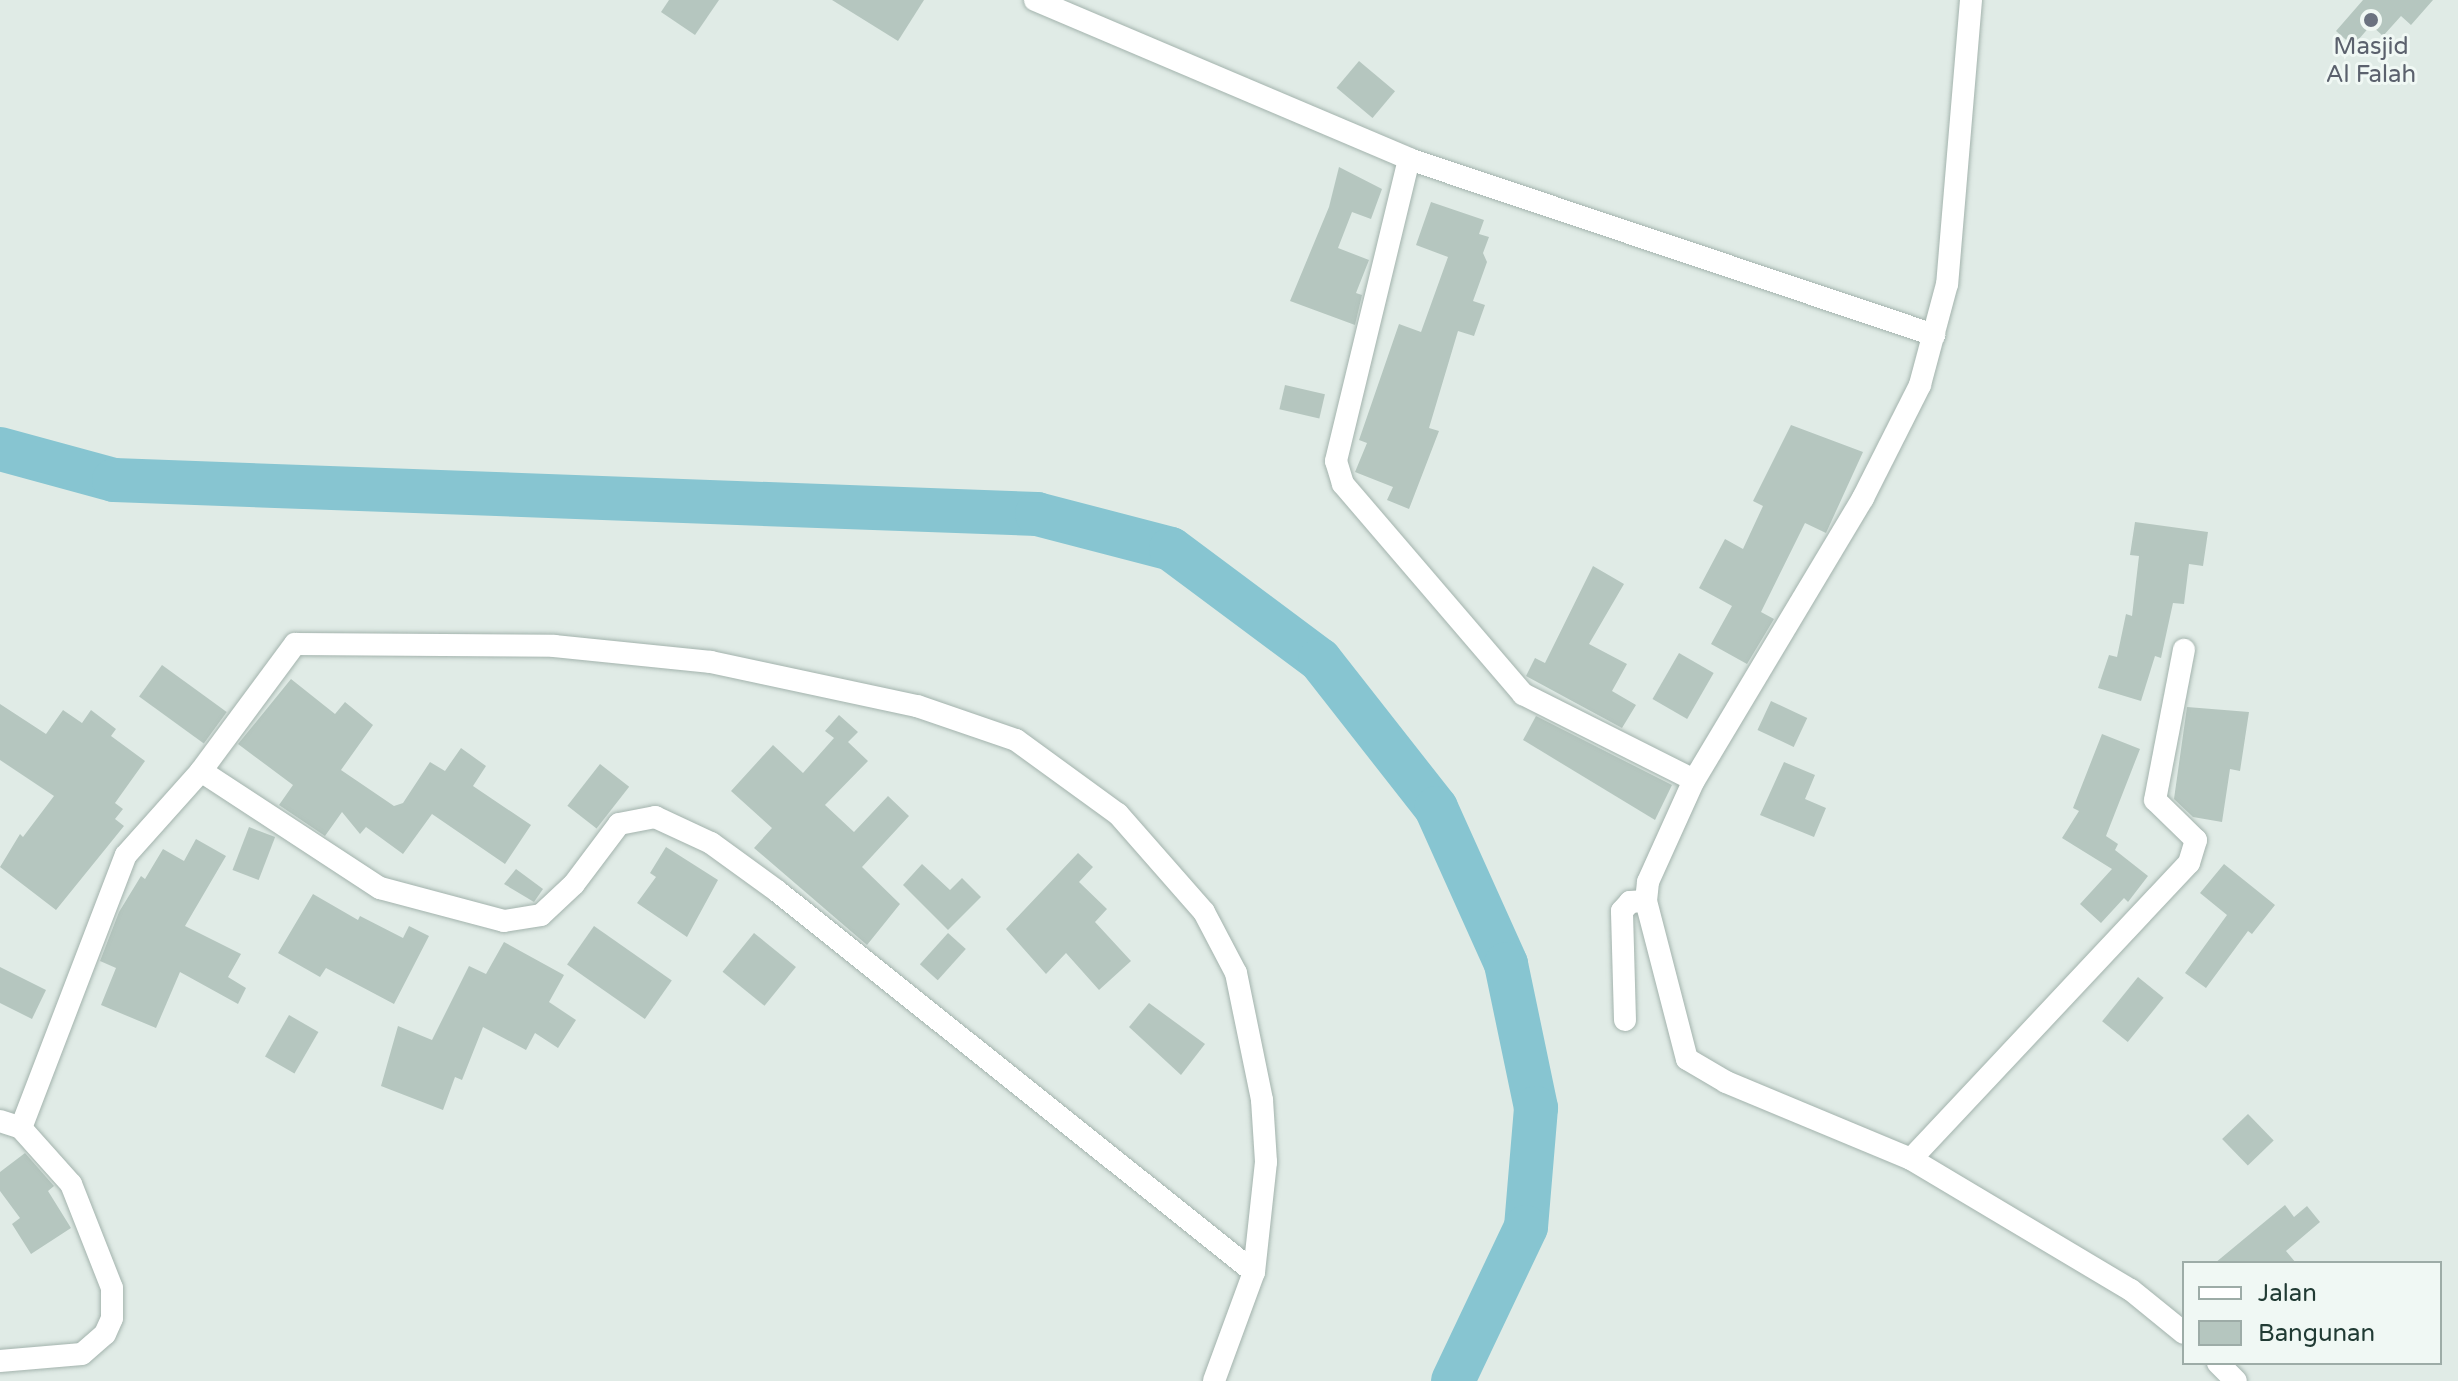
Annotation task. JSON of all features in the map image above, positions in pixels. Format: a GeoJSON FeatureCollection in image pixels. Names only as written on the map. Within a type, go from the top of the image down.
{"type":"FeatureCollection","features":[{"type":"Feature","properties":{"kind":"street"},"geometry":{"type":"LineString","coordinates":[[1035,0],[1409,159],[1934,335]]}},
{"type":"Feature","properties":{"kind":"street"},"geometry":{"type":"LineString","coordinates":[[1971,0],[1947,284],[1920,385],[1863,498],[1694,780],[1648,882],[1646,901],[1687,1059],[1726,1082],[1911,1159],[2131,1290],[2182,1331]]}},
{"type":"Feature","properties":{"kind":"street"},"geometry":{"type":"LineString","coordinates":[[1409,159],[1336,461],[1343,484],[1523,694],[1694,780]]}},
{"type":"Feature","properties":{"kind":"street"},"geometry":{"type":"LineString","coordinates":[[0,1361],[82,1354],[105,1334],[112,1318],[112,1288],[71,1184],[10,1124],[126,855],[201,771],[295,644],[554,646],[711,662],[917,706],[1016,740],[1118,814],[1145,842],[1204,912],[1236,973],[1262,1100],[1266,1162],[1254,1272],[1214,1381]]}},
{"type":"Feature","properties":{"kind":"street"},"geometry":{"type":"LineString","coordinates":[[1911,1159],[2189,863],[2196,840],[2155,800],[2184,650]]}},
{"type":"Feature","properties":{"kind":"street"},"geometry":{"type":"LineString","coordinates":[[201,771],[380,888],[504,921],[541,915],[630,818],[671,822],[777,891],[1254,1272]]}},
{"type":"Feature","properties":{"kind":"street"},"geometry":{"type":"LineString","coordinates":[[1625,1020],[1622,911],[1630,902],[1646,901]]}},
{"type":"Feature","properties":{"kind":"street"},"geometry":{"type":"LineString","coordinates":[[2220,1365],[2236,1381]]}},
{"type":"Feature","properties":{"kind":"building"},"geometry":{"type":"Polygon","coordinates":[[[669,0],[719,0],[695,35],[661,12],[669,0]]]}},
{"type":"Feature","properties":{"kind":"building"},"geometry":{"type":"Polygon","coordinates":[[[832,0],[924,0],[898,41],[832,0]]]}},
{"type":"Feature","properties":{"kind":"building","name":"Masjid Al Falah"},"geometry":{"type":"Polygon","coordinates":[[[2363,0],[2433,0],[2411,25],[2401,16],[2383,36],[2371,25],[2353,46],[2336,31],[2363,0]]]}},
{"type":"Feature","properties":{"kind":"building"},"geometry":{"type":"Polygon","coordinates":[[[1359,61],[1395,91],[1373,118],[1337,88],[1359,61]]]}},
{"type":"Feature","properties":{"kind":"building"},"geometry":{"type":"Polygon","coordinates":[[[1339,167],[1382,189],[1371,219],[1352,212],[1338,248],[1369,260],[1356,293],[1362,295],[1355,325],[1290,301],[1329,207],[1339,167]]]}},
{"type":"Feature","properties":{"kind":"building"},"geometry":{"type":"Polygon","coordinates":[[[1431,202],[1484,220],[1479,234],[1489,237],[1483,253],[1487,262],[1473,301],[1485,305],[1474,336],[1458,331],[1429,428],[1439,431],[1409,509],[1387,500],[1393,487],[1355,472],[1367,443],[1359,440],[1399,324],[1421,332],[1448,257],[1416,245],[1431,202]]]}},
{"type":"Feature","properties":{"kind":"building"},"geometry":{"type":"Polygon","coordinates":[[[1285,385],[1325,394],[1319,419],[1279,409],[1285,385]]]}},
{"type":"Feature","properties":{"kind":"building"},"geometry":{"type":"Polygon","coordinates":[[[1791,425],[1863,452],[1826,533],[1805,523],[1761,612],[1774,619],[1747,664],[1711,644],[1732,606],[1699,588],[1725,539],[1743,549],[1763,506],[1753,501],[1791,425]]]}},
{"type":"Feature","properties":{"kind":"building"},"geometry":{"type":"Polygon","coordinates":[[[2135,522],[2208,532],[2203,566],[2189,564],[2184,604],[2173,603],[2161,658],[2155,656],[2141,701],[2098,688],[2109,655],[2117,657],[2126,614],[2132,616],[2139,556],[2130,555],[2135,522]]]}},
{"type":"Feature","properties":{"kind":"building"},"geometry":{"type":"Polygon","coordinates":[[[1593,566],[1624,584],[1589,644],[1627,664],[1612,691],[1636,705],[1622,728],[1526,676],[1535,658],[1545,663],[1593,566]]]}},
{"type":"Feature","properties":{"kind":"building"},"geometry":{"type":"Polygon","coordinates":[[[1679,653],[1714,673],[1687,719],[1652,699],[1679,653]]]}},
{"type":"Feature","properties":{"kind":"building"},"geometry":{"type":"Polygon","coordinates":[[[162,665],[227,712],[204,744],[139,697],[162,665]]]}},
{"type":"Feature","properties":{"kind":"building"},"geometry":{"type":"Polygon","coordinates":[[[291,679],[335,714],[345,702],[373,725],[341,770],[394,806],[403,803],[430,762],[445,771],[461,748],[486,766],[473,786],[531,825],[505,864],[432,814],[403,854],[366,827],[360,834],[342,812],[325,836],[279,805],[293,785],[238,744],[291,679]]]}},
{"type":"Feature","properties":{"kind":"building"},"geometry":{"type":"Polygon","coordinates":[[[1771,701],[1807,718],[1794,747],[1757,730],[1771,701]]]}},
{"type":"Feature","properties":{"kind":"building"},"geometry":{"type":"Polygon","coordinates":[[[0,704],[46,734],[63,710],[82,723],[91,710],[116,729],[111,736],[145,761],[115,803],[123,809],[115,819],[124,826],[56,910],[0,867],[20,834],[23,837],[54,796],[0,760],[0,704]]]}},
{"type":"Feature","properties":{"kind":"building"},"geometry":{"type":"Polygon","coordinates":[[[2187,707],[2249,712],[2240,771],[2230,769],[2222,822],[2193,817],[2174,799],[2187,707]]]}},
{"type":"Feature","properties":{"kind":"building"},"geometry":{"type":"Polygon","coordinates":[[[839,715],[858,732],[848,742],[868,761],[825,805],[854,832],[888,796],[909,816],[862,867],[900,904],[867,945],[754,848],[772,828],[731,791],[773,745],[803,773],[834,738],[825,731],[839,715]]]}},
{"type":"Feature","properties":{"kind":"building"},"geometry":{"type":"Polygon","coordinates":[[[1536,716],[1672,785],[1655,820],[1523,740],[1536,716]]]}},
{"type":"Feature","properties":{"kind":"building"},"geometry":{"type":"Polygon","coordinates":[[[2102,734],[2140,749],[2106,836],[2118,844],[2115,850],[2148,876],[2128,902],[2124,898],[2101,923],[2080,904],[2112,869],[2062,838],[2079,811],[2073,808],[2102,734]]]}},
{"type":"Feature","properties":{"kind":"building"},"geometry":{"type":"Polygon","coordinates":[[[1784,762],[1815,775],[1805,799],[1826,808],[1814,837],[1760,815],[1784,762]]]}},
{"type":"Feature","properties":{"kind":"building"},"geometry":{"type":"Polygon","coordinates":[[[600,764],[629,787],[597,829],[567,806],[600,764]]]}},
{"type":"Feature","properties":{"kind":"building"},"geometry":{"type":"Polygon","coordinates":[[[249,827],[275,837],[259,880],[233,870],[249,827]]]}},
{"type":"Feature","properties":{"kind":"building"},"geometry":{"type":"Polygon","coordinates":[[[196,839],[226,856],[185,926],[241,954],[228,977],[246,988],[238,1004],[180,972],[156,1028],[101,1005],[116,968],[100,961],[119,912],[141,876],[145,879],[163,849],[184,861],[196,839]]]}},
{"type":"Feature","properties":{"kind":"building"},"geometry":{"type":"Polygon","coordinates":[[[666,847],[718,880],[687,937],[637,903],[656,877],[650,873],[666,847]]]}},
{"type":"Feature","properties":{"kind":"building"},"geometry":{"type":"Polygon","coordinates":[[[1078,853],[1093,867],[1079,882],[1107,909],[1095,922],[1131,961],[1099,990],[1066,953],[1046,974],[1006,929],[1078,853]]]}},
{"type":"Feature","properties":{"kind":"building"},"geometry":{"type":"Polygon","coordinates":[[[922,864],[950,890],[962,878],[981,897],[948,930],[903,885],[922,864]]]}},
{"type":"Feature","properties":{"kind":"building"},"geometry":{"type":"Polygon","coordinates":[[[2224,864],[2275,905],[2252,934],[2248,931],[2206,988],[2185,973],[2227,915],[2200,893],[2224,864]]]}},
{"type":"Feature","properties":{"kind":"building"},"geometry":{"type":"Polygon","coordinates":[[[516,869],[543,889],[534,902],[504,884],[516,869]]]}},
{"type":"Feature","properties":{"kind":"building"},"geometry":{"type":"Polygon","coordinates":[[[313,894],[358,920],[360,916],[403,938],[409,926],[429,936],[394,1004],[326,968],[320,977],[278,953],[313,894]]]}},
{"type":"Feature","properties":{"kind":"building"},"geometry":{"type":"Polygon","coordinates":[[[594,926],[672,980],[645,1019],[567,965],[594,926]]]}},
{"type":"Feature","properties":{"kind":"building"},"geometry":{"type":"Polygon","coordinates":[[[754,933],[796,967],[764,1006],[723,972],[754,933]]]}},
{"type":"Feature","properties":{"kind":"building"},"geometry":{"type":"Polygon","coordinates":[[[948,933],[966,949],[938,980],[920,964],[948,933]]]}},
{"type":"Feature","properties":{"kind":"building"},"geometry":{"type":"Polygon","coordinates":[[[504,942],[564,975],[549,1002],[576,1020],[558,1048],[535,1033],[526,1050],[483,1027],[462,1080],[455,1077],[443,1110],[381,1086],[398,1026],[432,1040],[469,966],[486,974],[504,942]]]}},
{"type":"Feature","properties":{"kind":"building"},"geometry":{"type":"Polygon","coordinates":[[[0,967],[46,990],[32,1019],[0,1003],[0,967]]]}},
{"type":"Feature","properties":{"kind":"building"},"geometry":{"type":"Polygon","coordinates":[[[2138,977],[2164,998],[2128,1042],[2102,1021],[2138,977]]]}},
{"type":"Feature","properties":{"kind":"building"},"geometry":{"type":"Polygon","coordinates":[[[1149,1003],[1205,1044],[1181,1075],[1129,1027],[1149,1003]]]}},
{"type":"Feature","properties":{"kind":"building"},"geometry":{"type":"Polygon","coordinates":[[[289,1015],[318,1032],[294,1074],[265,1057],[289,1015]]]}},
{"type":"Feature","properties":{"kind":"building"},"geometry":{"type":"Polygon","coordinates":[[[2248,1114],[2274,1141],[2248,1166],[2222,1139],[2248,1114]]]}},
{"type":"Feature","properties":{"kind":"building"},"geometry":{"type":"Polygon","coordinates":[[[25,1153],[54,1186],[48,1191],[71,1228],[31,1254],[12,1224],[20,1218],[0,1191],[0,1172],[25,1153]]]}},
{"type":"Feature","properties":{"kind":"building"},"geometry":{"type":"Polygon","coordinates":[[[2285,1205],[2294,1217],[2307,1206],[2320,1222],[2286,1251],[2294,1261],[2217,1261],[2285,1205]]]}},
{"type":"Feature","properties":{"kind":"waterway"},"geometry":{"type":"LineString","coordinates":[[0,449],[114,480],[1037,514],[1171,549],[1320,660],[1436,808],[1506,964],[1536,1108],[1526,1227],[1453,1381]]}},
{"type":"Feature","properties":{"kind":"place","name":"Masjid Al Falah"},"geometry":{"type":"Point","coordinates":[2371,20]}}]}
